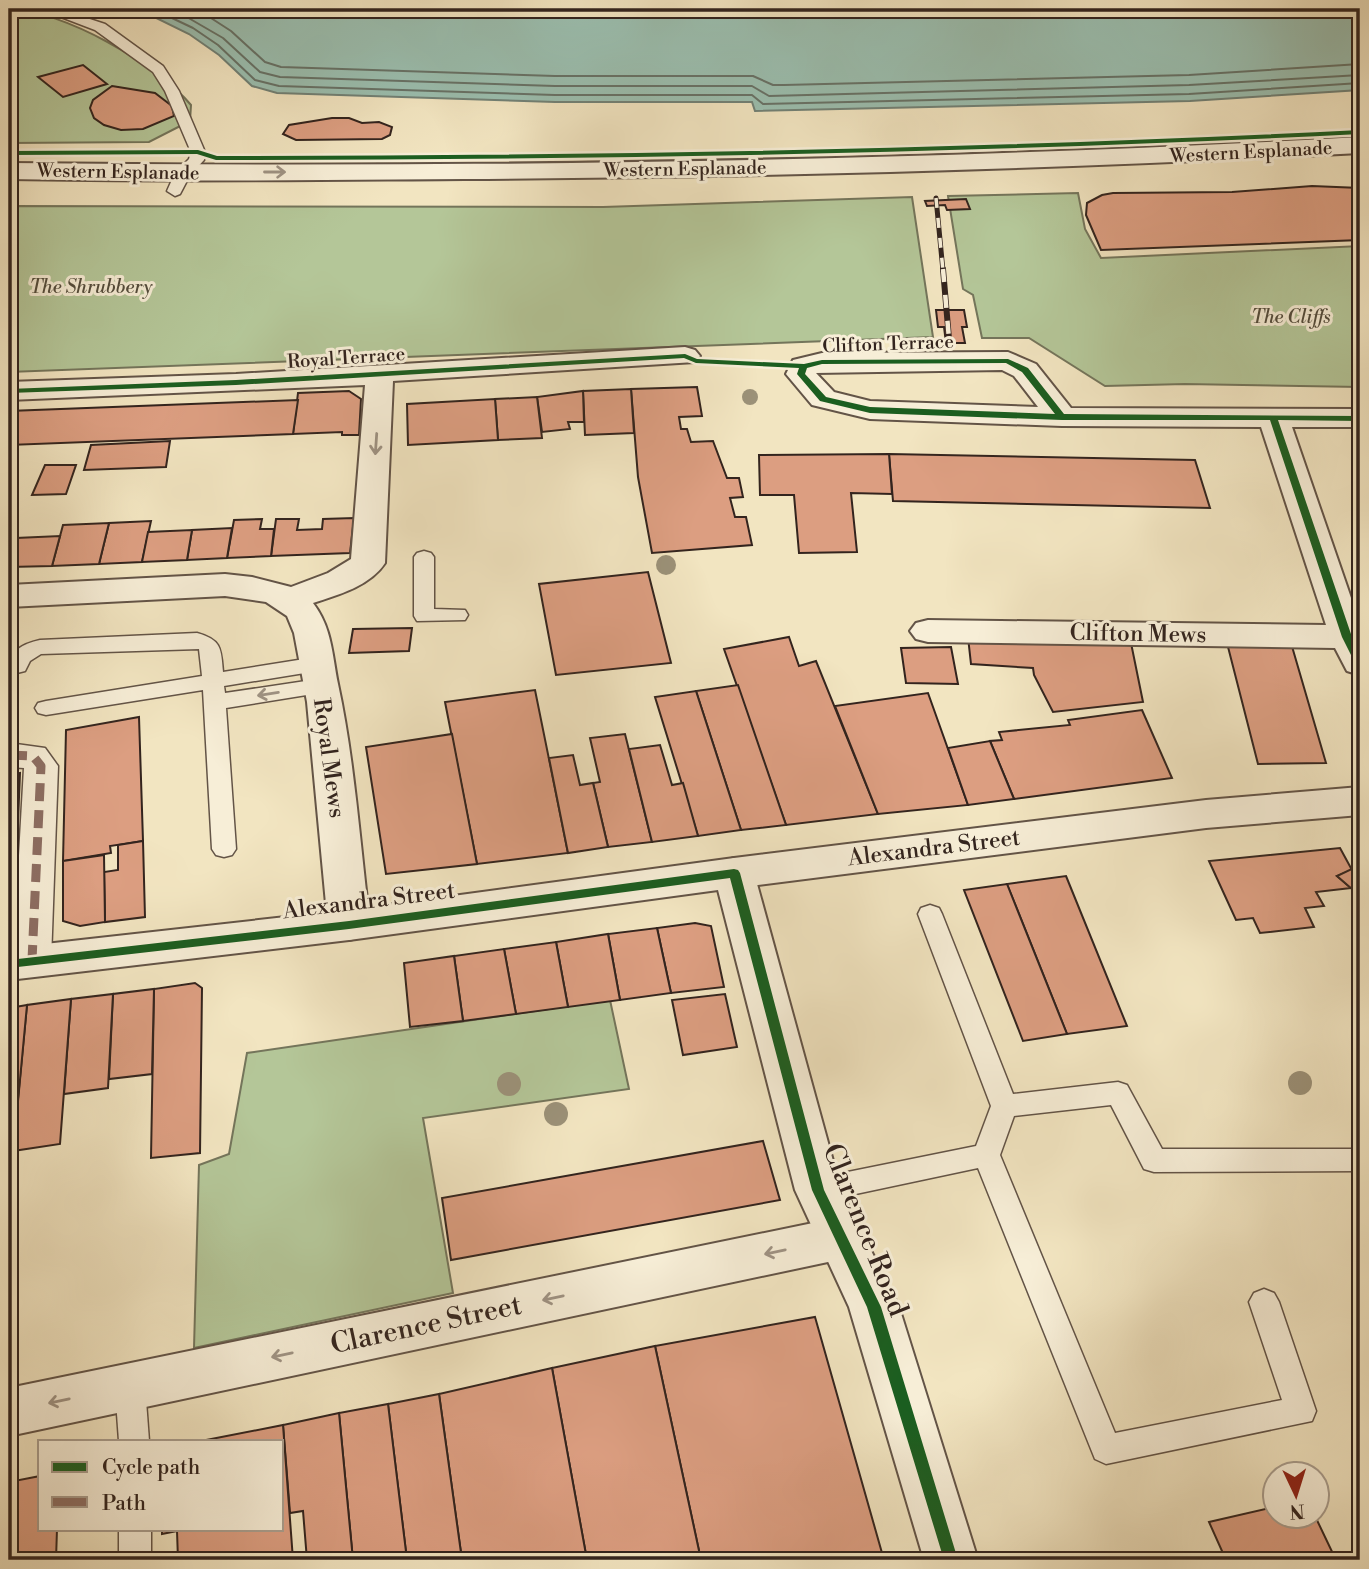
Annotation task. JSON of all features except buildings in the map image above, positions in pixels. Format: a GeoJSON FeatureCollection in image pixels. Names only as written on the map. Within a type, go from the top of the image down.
{"type":"FeatureCollection","features":[{"type":"Feature","properties":{"kind":"street","name":"Western Esplanade"},"geometry":{"type":"LineString","coordinates":[[9,191],[179,182],[1149,157],[1360,145]]}},
{"type":"Feature","properties":{"kind":"street","name":"Western Esplanade"},"geometry":{"type":"LineString","coordinates":[[9,171],[150,170],[179,182],[735,186],[1219,170],[1360,162]]}},
{"type":"Feature","properties":{"kind":"street","name":"Royal Terrace"},"geometry":{"type":"LineString","coordinates":[[9,391],[272,381],[347,375],[376,377],[396,372],[685,356]]}},
{"type":"Feature","properties":{"kind":"street","name":"Clifton Terrace"},"geometry":{"type":"LineString","coordinates":[[1062,417],[1025,370],[1008,361],[822,362],[804,366],[801,374],[823,399],[870,410],[1062,417],[1360,418]]}},
{"type":"Feature","properties":{"kind":"street"},"geometry":{"type":"LineString","coordinates":[[9,596],[225,585],[260,587],[289,599],[334,585],[355,574],[368,563],[380,385],[376,377]]}},
{"type":"Feature","properties":{"kind":"street"},"geometry":{"type":"LineString","coordinates":[[1273,416],[1354,650]]}},
{"type":"Feature","properties":{"kind":"street","name":"Royal Mews"},"geometry":{"type":"LineString","coordinates":[[289,599],[304,613],[312,630],[325,702],[349,925]]}},
{"type":"Feature","properties":{"kind":"street","name":"Clifton Mews"},"geometry":{"type":"LineString","coordinates":[[928,631],[1354,650]]}},
{"type":"Feature","properties":{"kind":"street"},"geometry":{"type":"LineString","coordinates":[[9,755],[33,756],[41,766],[20,962]]}},
{"type":"Feature","properties":{"kind":"street","name":"Alexandra Street"},"geometry":{"type":"LineString","coordinates":[[20,962],[349,925],[734,873],[1206,814],[1360,801]]}},
{"type":"Feature","properties":{"kind":"street","name":"Clarence Road"},"geometry":{"type":"LineString","coordinates":[[734,873],[818,1190],[874,1307],[951,1560]]}},
{"type":"Feature","properties":{"kind":"street","name":"Clarence Street"},"geometry":{"type":"LineString","coordinates":[[9,1412],[842,1238]]}},
{"type":"Feature","properties":{"kind":"lane"},"geometry":{"type":"LineString","coordinates":[[47,9],[100,27],[158,69],[172,91],[198,152],[196,160],[179,182]]}},
{"type":"Feature","properties":{"kind":"lane"},"geometry":{"type":"LineString","coordinates":[[424,557],[424,616],[458,615]]}},
{"type":"Feature","properties":{"kind":"lane"},"geometry":{"type":"LineString","coordinates":[[17,667],[19,660],[31,649],[40,647],[197,640],[207,644],[211,650],[215,692],[224,849]]}},
{"type":"Feature","properties":{"kind":"lane"},"geometry":{"type":"LineString","coordinates":[[46,708],[215,692],[318,675]]}},
{"type":"Feature","properties":{"kind":"lane"},"geometry":{"type":"LineString","coordinates":[[930,914],[1004,1106],[986,1155],[1106,1449],[1301,1411],[1264,1302]]}},
{"type":"Feature","properties":{"kind":"lane"},"geometry":{"type":"LineString","coordinates":[[1004,1106],[1118,1093],[1154,1161],[1360,1160]]}},
{"type":"Feature","properties":{"kind":"lane"},"geometry":{"type":"LineString","coordinates":[[818,1190],[986,1155]]}},
{"type":"Feature","properties":{"kind":"lane"},"geometry":{"type":"LineString","coordinates":[[130,1387],[134,1440]]}},
{"type":"Feature","properties":{"kind":"lane"},"geometry":{"type":"LineString","coordinates":[[135,1530],[135,1560]]}},
{"type":"Feature","properties":{"kind":"green space"},"geometry":{"type":"Polygon","coordinates":[[[9,9],[31,12],[81,29],[133,57],[176,89],[191,105],[190,121],[149,142],[9,143],[9,9]]]}},
{"type":"Feature","properties":{"kind":"green space","name":"The Cliffs"},"geometry":{"type":"Polygon","coordinates":[[[1078,193],[1085,229],[1101,258],[1360,246],[1360,387],[1185,384],[1105,386],[1029,338],[982,338],[973,295],[963,289],[948,196],[1078,193]]]}},
{"type":"Feature","properties":{"kind":"green space","name":"The Shrubbery"},"geometry":{"type":"Polygon","coordinates":[[[912,197],[933,337],[9,372],[9,206],[603,207],[912,197]]]}},
{"type":"Feature","properties":{"kind":"green space"},"geometry":{"type":"Polygon","coordinates":[[[610,1000],[629,1089],[423,1118],[453,1293],[194,1348],[199,1165],[229,1154],[247,1053],[610,1000]]]}},
{"type":"Feature","properties":{"kind":"water"},"geometry":{"type":"Polygon","coordinates":[[[138,9],[1360,9],[1360,90],[1190,101],[755,111],[752,102],[555,102],[277,93],[252,86],[219,55],[189,34],[138,9]]]}},
{"type":"Feature","properties":{"kind":"railway"},"geometry":{"type":"LineString","coordinates":[[936,198],[943,271]]}},
{"type":"Feature","properties":{"kind":"railway"},"geometry":{"type":"LineString","coordinates":[[943,269],[949,339]]}},
{"type":"Feature","properties":{"kind":"marked path"},"geometry":{"type":"LineString","coordinates":[[9,755],[33,756],[41,766],[32,960]]}},
{"type":"Feature","properties":{"kind":"cycle path"},"geometry":{"type":"LineString","coordinates":[[9,153],[198,152],[216,158],[645,156],[931,150],[1360,132]]}},
{"type":"Feature","properties":{"kind":"cycle path"},"geometry":{"type":"LineString","coordinates":[[9,391],[236,383],[685,356],[696,361],[804,366],[822,362],[1008,361],[1025,370],[1062,417]]}},
{"type":"Feature","properties":{"kind":"cycle path"},"geometry":{"type":"LineString","coordinates":[[804,366],[801,374],[823,399],[870,410],[1062,417],[1360,418]]}},
{"type":"Feature","properties":{"kind":"cycle path"},"geometry":{"type":"LineString","coordinates":[[1273,417],[1347,637],[1360,663]]}},
{"type":"Feature","properties":{"kind":"cycle path"},"geometry":{"type":"LineString","coordinates":[[9,964],[349,925],[734,873],[818,1190],[874,1307],[951,1560]]}}]}
